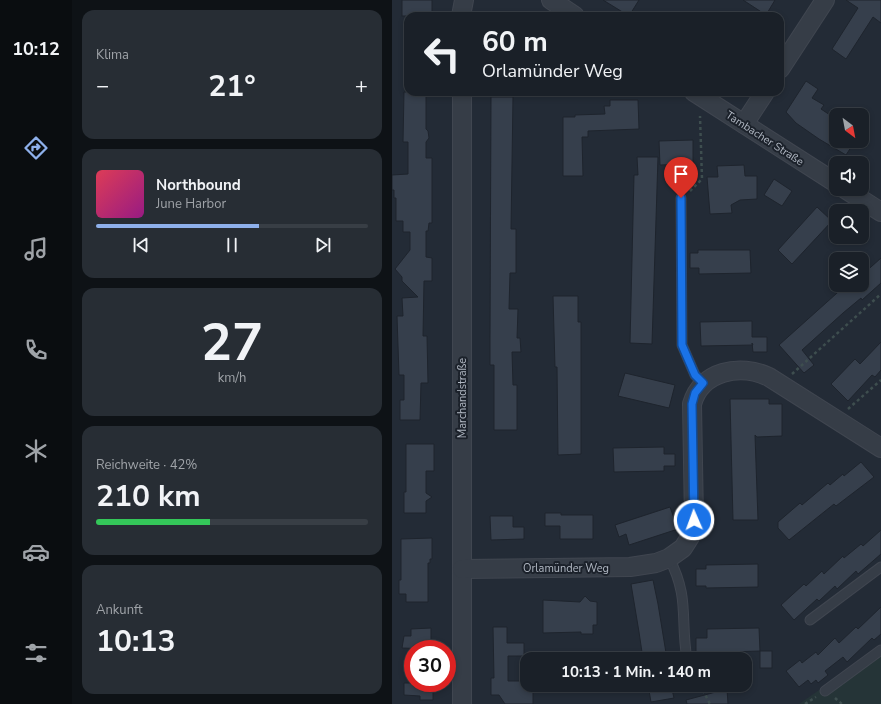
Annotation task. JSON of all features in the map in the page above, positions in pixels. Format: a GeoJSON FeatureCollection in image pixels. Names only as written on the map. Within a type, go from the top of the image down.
{"type":"FeatureCollection","features":[{"type":"Feature","properties":{"kind":"street"},"geometry":{"type":"LineString","coordinates":[[462,12],[464,0]]}},
{"type":"Feature","properties":{"kind":"street"},"geometry":{"type":"LineString","coordinates":[[550,0],[570,12]]}},
{"type":"Feature","properties":{"kind":"street"},"geometry":{"type":"LineString","coordinates":[[784,63],[825,0]]}},
{"type":"Feature","properties":{"kind":"street","name":"Marchandstraße"},"geometry":{"type":"LineString","coordinates":[[462,96],[462,704]]}},
{"type":"Feature","properties":{"kind":"street","name":"Tambacher Straße"},"geometry":{"type":"LineString","coordinates":[[700,96],[829,179]]}},
{"type":"Feature","properties":{"kind":"street"},"geometry":{"type":"LineString","coordinates":[[744,124],[762,96]]}},
{"type":"Feature","properties":{"kind":"street"},"geometry":{"type":"LineString","coordinates":[[856,196],[881,212]]}},
{"type":"Feature","properties":{"kind":"street"},"geometry":{"type":"LineString","coordinates":[[703,383],[714,375],[722,373],[751,372],[762,374],[785,386],[881,448]]}},
{"type":"Feature","properties":{"kind":"street","name":"Orlamünder Weg"},"geometry":{"type":"LineString","coordinates":[[462,569],[640,567],[669,558],[683,548],[690,537],[694,526],[692,404],[695,393],[703,383]]}},
{"type":"Feature","properties":{"kind":"lane"},"geometry":{"type":"LineString","coordinates":[[681,198],[682,345],[695,375],[703,383]]}},
{"type":"Feature","properties":{"kind":"lane"},"geometry":{"type":"LineString","coordinates":[[669,558],[678,574],[684,602],[687,652]]}},
{"type":"Feature","properties":{"kind":"lane"},"geometry":{"type":"LineString","coordinates":[[810,620],[881,567]]}},
{"type":"Feature","properties":{"kind":"lane"},"geometry":{"type":"LineString","coordinates":[[825,691],[881,650]]}},
{"type":"Feature","properties":{"kind":"path"},"geometry":{"type":"LineString","coordinates":[[681,198],[702,179],[700,115]]}},
{"type":"Feature","properties":{"kind":"path"},"geometry":{"type":"LineString","coordinates":[[789,379],[794,371],[881,294]]}},
{"type":"Feature","properties":{"kind":"path"},"geometry":{"type":"LineString","coordinates":[[843,413],[881,380]]}},
{"type":"Feature","properties":{"kind":"path"},"geometry":{"type":"LineString","coordinates":[[704,692],[710,704]]}},
{"type":"Feature","properties":{"kind":"shaded area"},"geometry":{"type":"Polygon","coordinates":[[[881,647],[881,704],[799,704],[881,647]]]}},
{"type":"Feature","properties":{"kind":"building"},"geometry":{"type":"Polygon","coordinates":[[[402,0],[432,0],[432,12],[404,12],[404,16],[402,16],[402,0]]]}},
{"type":"Feature","properties":{"kind":"building"},"geometry":{"type":"Polygon","coordinates":[[[603,0],[639,0],[632,12],[622,12],[603,0]]]}},
{"type":"Feature","properties":{"kind":"building"},"geometry":{"type":"Polygon","coordinates":[[[743,0],[775,0],[768,12],[761,12],[743,0]]]}},
{"type":"Feature","properties":{"kind":"building"},"geometry":{"type":"Polygon","coordinates":[[[846,0],[881,0],[881,23],[873,17],[846,59],[832,49],[858,8],[846,0]]]}},
{"type":"Feature","properties":{"kind":"building"},"geometry":{"type":"Polygon","coordinates":[[[806,81],[818,89],[812,98],[824,105],[821,109],[829,114],[829,145],[796,123],[786,112],[806,81]]]}},
{"type":"Feature","properties":{"kind":"building"},"geometry":{"type":"Polygon","coordinates":[[[404,92],[404,96],[426,96],[426,129],[428,131],[429,138],[426,142],[426,158],[432,158],[432,223],[429,223],[428,231],[426,231],[426,257],[432,258],[432,281],[424,281],[423,336],[427,336],[428,383],[421,383],[420,420],[400,420],[400,400],[404,400],[404,375],[399,375],[397,316],[403,316],[402,298],[418,297],[402,281],[402,277],[395,269],[410,250],[410,232],[403,232],[403,221],[396,221],[396,198],[394,198],[394,190],[392,190],[392,175],[408,174],[408,142],[403,142],[404,92]]]}},
{"type":"Feature","properties":{"kind":"building"},"geometry":{"type":"Polygon","coordinates":[[[491,97],[513,97],[511,229],[516,229],[516,273],[510,273],[509,309],[518,309],[517,338],[520,338],[521,352],[512,352],[513,385],[517,385],[517,430],[494,430],[494,365],[490,365],[491,97]]]}},
{"type":"Feature","properties":{"kind":"building"},"geometry":{"type":"Polygon","coordinates":[[[610,100],[638,100],[639,129],[588,131],[588,137],[582,137],[583,176],[563,176],[563,117],[605,114],[604,106],[610,106],[610,100]]]}},
{"type":"Feature","properties":{"kind":"building"},"geometry":{"type":"Polygon","coordinates":[[[693,140],[693,164],[660,165],[659,141],[693,140]]]}},
{"type":"Feature","properties":{"kind":"building"},"geometry":{"type":"Polygon","coordinates":[[[834,148],[850,148],[846,155],[834,148]]]}},
{"type":"Feature","properties":{"kind":"building"},"geometry":{"type":"Polygon","coordinates":[[[637,157],[658,157],[652,344],[630,343],[634,175],[638,175],[637,157]]]}},
{"type":"Feature","properties":{"kind":"building"},"geometry":{"type":"Polygon","coordinates":[[[744,165],[745,176],[757,176],[757,199],[740,200],[731,205],[732,213],[710,214],[707,177],[718,177],[717,166],[744,165]]]}},
{"type":"Feature","properties":{"kind":"building"},"geometry":{"type":"Polygon","coordinates":[[[774,179],[792,191],[782,206],[764,195],[774,179]]]}},
{"type":"Feature","properties":{"kind":"building"},"geometry":{"type":"Polygon","coordinates":[[[817,207],[829,218],[829,224],[792,264],[778,250],[817,207]]]}},
{"type":"Feature","properties":{"kind":"building"},"geometry":{"type":"Polygon","coordinates":[[[698,250],[750,250],[751,273],[699,274],[699,268],[690,268],[690,253],[698,253],[698,250]]]}},
{"type":"Feature","properties":{"kind":"building"},"geometry":{"type":"Polygon","coordinates":[[[881,258],[881,283],[862,300],[861,298],[843,313],[802,350],[814,365],[804,373],[779,345],[838,292],[869,292],[869,269],[881,258]]]}},
{"type":"Feature","properties":{"kind":"building"},"geometry":{"type":"Polygon","coordinates":[[[553,296],[578,296],[578,322],[581,322],[581,454],[558,455],[557,367],[555,367],[553,296]]]}},
{"type":"Feature","properties":{"kind":"building"},"geometry":{"type":"Polygon","coordinates":[[[752,321],[752,337],[767,337],[767,352],[753,352],[752,345],[701,346],[700,322],[752,321]]]}},
{"type":"Feature","properties":{"kind":"building"},"geometry":{"type":"Polygon","coordinates":[[[881,342],[881,370],[875,377],[872,375],[848,401],[831,384],[855,359],[860,364],[881,342]]]}},
{"type":"Feature","properties":{"kind":"building"},"geometry":{"type":"Polygon","coordinates":[[[625,373],[675,385],[669,408],[618,396],[625,373]]]}},
{"type":"Feature","properties":{"kind":"building"},"geometry":{"type":"Polygon","coordinates":[[[730,399],[769,399],[769,404],[782,404],[782,436],[757,437],[755,435],[758,520],[733,520],[730,399]]]}},
{"type":"Feature","properties":{"kind":"building"},"geometry":{"type":"Polygon","coordinates":[[[406,444],[434,444],[434,471],[426,471],[426,493],[432,497],[426,501],[426,513],[404,513],[404,492],[406,492],[406,444]]]}},
{"type":"Feature","properties":{"kind":"building"},"geometry":{"type":"Polygon","coordinates":[[[664,447],[664,454],[675,454],[675,466],[664,466],[664,471],[614,472],[613,448],[664,447]]]}},
{"type":"Feature","properties":{"kind":"building"},"geometry":{"type":"Polygon","coordinates":[[[861,462],[874,477],[836,506],[834,504],[789,540],[778,528],[778,522],[800,503],[802,505],[828,483],[830,485],[861,462]]]}},
{"type":"Feature","properties":{"kind":"building"},"geometry":{"type":"Polygon","coordinates":[[[670,507],[678,529],[629,545],[626,534],[619,537],[615,525],[670,507]]]}},
{"type":"Feature","properties":{"kind":"building"},"geometry":{"type":"Polygon","coordinates":[[[545,513],[561,513],[561,515],[593,515],[593,539],[560,539],[560,526],[545,526],[545,513]]]}},
{"type":"Feature","properties":{"kind":"building"},"geometry":{"type":"Polygon","coordinates":[[[490,516],[513,516],[513,527],[524,527],[524,539],[491,540],[490,516]]]}},
{"type":"Feature","properties":{"kind":"building"},"geometry":{"type":"Polygon","coordinates":[[[881,530],[881,554],[858,574],[856,571],[837,589],[835,586],[819,601],[817,599],[794,620],[781,605],[804,584],[806,586],[822,571],[824,574],[843,556],[844,558],[861,544],[863,546],[881,530]]]}},
{"type":"Feature","properties":{"kind":"building"},"geometry":{"type":"Polygon","coordinates":[[[432,538],[432,559],[430,559],[430,563],[428,563],[428,602],[406,602],[406,594],[399,594],[399,580],[401,580],[401,539],[432,538]]]}},
{"type":"Feature","properties":{"kind":"building"},"geometry":{"type":"Polygon","coordinates":[[[758,564],[758,587],[706,588],[706,586],[696,586],[696,569],[706,569],[706,565],[758,564]]]}},
{"type":"Feature","properties":{"kind":"building"},"geometry":{"type":"Polygon","coordinates":[[[653,580],[666,652],[642,652],[631,584],[653,580]]]}},
{"type":"Feature","properties":{"kind":"building"},"geometry":{"type":"Polygon","coordinates":[[[585,596],[590,601],[597,602],[597,625],[593,625],[593,634],[581,634],[581,632],[543,633],[543,600],[580,602],[585,596]]]}},
{"type":"Feature","properties":{"kind":"building"},"geometry":{"type":"Polygon","coordinates":[[[881,607],[881,634],[874,640],[872,638],[847,662],[843,657],[825,671],[828,675],[818,683],[816,680],[811,684],[808,680],[799,687],[786,671],[800,660],[802,663],[816,652],[818,655],[835,638],[839,643],[856,627],[858,629],[881,607]]]}},
{"type":"Feature","properties":{"kind":"building"},"geometry":{"type":"Polygon","coordinates":[[[493,627],[507,627],[507,643],[524,643],[524,652],[520,652],[520,656],[508,656],[508,681],[520,681],[520,692],[533,692],[533,704],[505,704],[499,695],[491,695],[491,678],[494,678],[493,627]]]}},
{"type":"Feature","properties":{"kind":"building"},"geometry":{"type":"Polygon","coordinates":[[[431,628],[431,640],[404,640],[404,648],[402,648],[404,636],[411,636],[411,629],[431,628]]]}},
{"type":"Feature","properties":{"kind":"building"},"geometry":{"type":"Polygon","coordinates":[[[759,628],[760,651],[696,652],[696,638],[707,638],[707,629],[759,628]]]}},
{"type":"Feature","properties":{"kind":"building"},"geometry":{"type":"Polygon","coordinates":[[[760,651],[772,651],[772,668],[760,668],[760,651]]]}},
{"type":"Feature","properties":{"kind":"building"},"geometry":{"type":"Polygon","coordinates":[[[404,692],[433,692],[433,700],[420,700],[420,696],[404,695],[404,692]]]}},
{"type":"Feature","properties":{"kind":"building"},"geometry":{"type":"Polygon","coordinates":[[[649,692],[673,692],[674,698],[651,702],[649,692]]]}},
{"type":"Feature","properties":{"kind":"building"},"geometry":{"type":"Polygon","coordinates":[[[716,692],[727,692],[728,704],[687,704],[686,700],[716,692]]]}},
{"type":"Feature","properties":{"kind":"route"},"geometry":{"type":"LineString","coordinates":[[681,198],[682,345],[695,375],[703,383],[695,393],[692,404],[694,520]]}}]}
